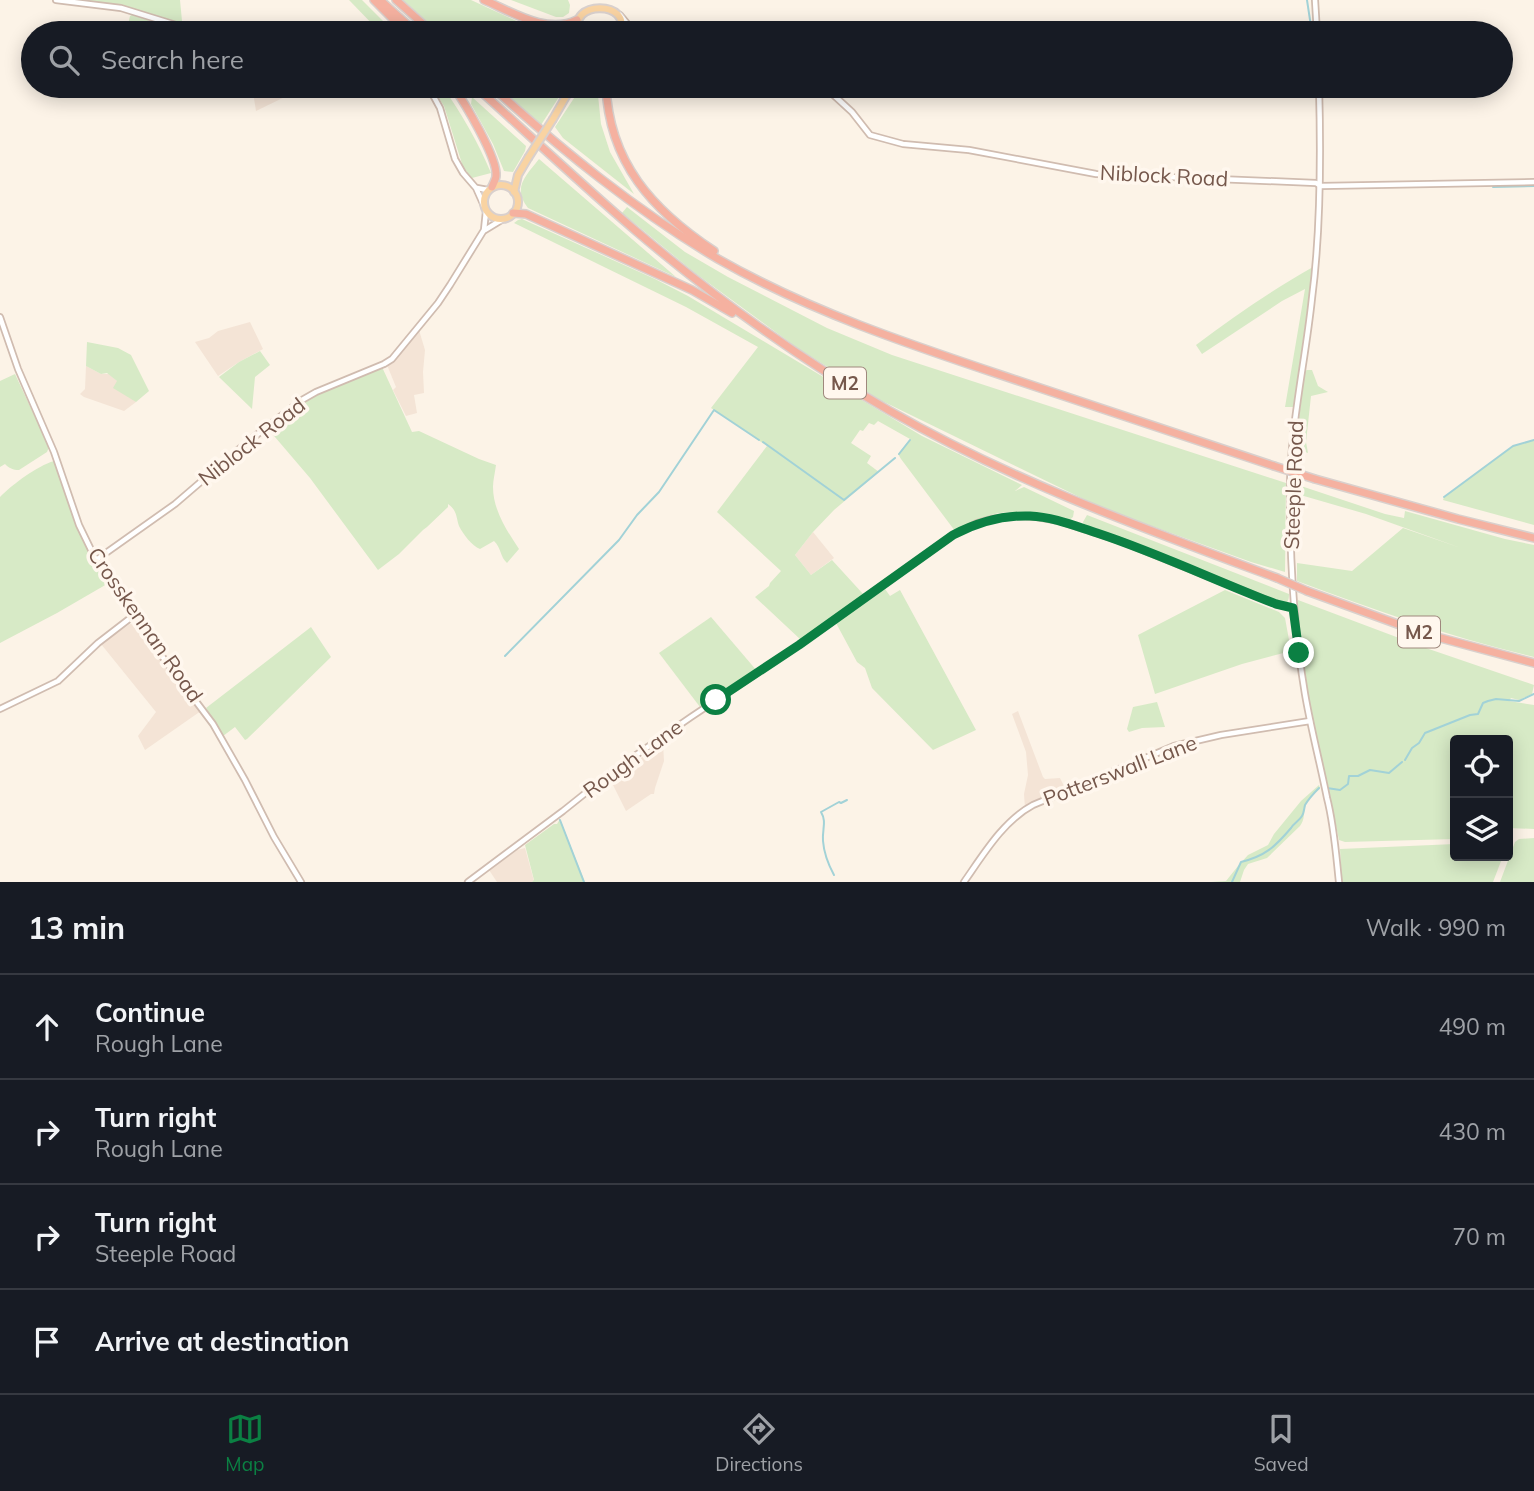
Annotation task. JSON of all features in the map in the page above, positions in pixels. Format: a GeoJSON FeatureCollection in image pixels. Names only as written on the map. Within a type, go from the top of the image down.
{"type":"FeatureCollection","features":[{"type":"Feature","properties":{"kind":"highway"},"geometry":{"type":"LineString","coordinates":[[374,0],[395,21]]}},
{"type":"Feature","properties":{"kind":"highway"},"geometry":{"type":"LineString","coordinates":[[380,0],[404,21]]}},
{"type":"Feature","properties":{"kind":"highway"},"geometry":{"type":"LineString","coordinates":[[396,0],[420,21]]}},
{"type":"Feature","properties":{"kind":"highway"},"geometry":{"type":"LineString","coordinates":[[484,0],[534,21]]}},
{"type":"Feature","properties":{"kind":"highway"},"geometry":{"type":"LineString","coordinates":[[461,98],[495,166],[496,176],[490,188]]}},
{"type":"Feature","properties":{"kind":"highway","name":"M2"},"geometry":{"type":"LineString","coordinates":[[488,98],[635,230],[729,306],[775,338],[925,430],[1026,481],[1307,592],[1422,633],[1534,663]]}},
{"type":"Feature","properties":{"kind":"highway"},"geometry":{"type":"LineString","coordinates":[[505,98],[561,148],[622,196],[684,238],[763,283],[836,317],[1137,422],[1315,479],[1534,538]]}},
{"type":"Feature","properties":{"kind":"highway"},"geometry":{"type":"LineString","coordinates":[[608,98],[617,143],[631,172],[650,199],[687,232],[763,283]]}},
{"type":"Feature","properties":{"kind":"highway"},"geometry":{"type":"LineString","coordinates":[[513,213],[526,214],[692,290],[775,338]]}},
{"type":"Feature","properties":{"kind":"main road"},"geometry":{"type":"LineString","coordinates":[[578,20],[582,10],[591,3],[605,2],[617,9],[621,21]]}},
{"type":"Feature","properties":{"kind":"main road"},"geometry":{"type":"LineString","coordinates":[[518,174],[503,185],[490,188],[484,200],[485,209],[494,217],[503,219],[513,213],[518,202],[514,191],[518,174],[565,98]]}},
{"type":"Feature","properties":{"kind":"main road"},"geometry":{"type":"LineString","coordinates":[[503,185],[514,191]]}},
{"type":"Feature","properties":{"kind":"street"},"geometry":{"type":"LineString","coordinates":[[56,0],[121,8],[163,21]]}},
{"type":"Feature","properties":{"kind":"street"},"geometry":{"type":"LineString","coordinates":[[1315,0],[1316,21]]}},
{"type":"Feature","properties":{"kind":"street"},"geometry":{"type":"LineString","coordinates":[[617,9],[626,21]]}},
{"type":"Feature","properties":{"kind":"street"},"geometry":{"type":"LineString","coordinates":[[435,98],[455,159],[477,188],[485,209]]}},
{"type":"Feature","properties":{"kind":"street","name":"Niblock Road"},"geometry":{"type":"LineString","coordinates":[[837,98],[870,135],[903,144],[969,150],[1096,174],[1303,182],[1321,186],[1534,182]]}},
{"type":"Feature","properties":{"kind":"street","name":"Steeple Road"},"geometry":{"type":"LineString","coordinates":[[1319,98],[1321,143],[1315,274],[1295,415],[1290,487],[1293,608],[1310,722],[1332,821],[1339,882]]}},
{"type":"Feature","properties":{"kind":"street"},"geometry":{"type":"LineString","coordinates":[[477,188],[490,188]]}},
{"type":"Feature","properties":{"kind":"street","name":"Niblock Road"},"geometry":{"type":"LineString","coordinates":[[484,230],[485,209]]}},
{"type":"Feature","properties":{"kind":"street","name":"Niblock Road"},"geometry":{"type":"LineString","coordinates":[[96,560],[175,504],[246,443],[302,400],[392,359],[438,303],[484,230],[503,219]]}},
{"type":"Feature","properties":{"kind":"street","name":"Crosskennan Road"},"geometry":{"type":"LineString","coordinates":[[0,317],[18,369],[54,452],[79,525],[96,560],[156,648],[213,724],[301,882]]}},
{"type":"Feature","properties":{"kind":"street","name":"Rough Lane"},"geometry":{"type":"LineString","coordinates":[[468,882],[613,771],[799,645],[953,535],[983,521],[1018,516],[1059,521],[1123,542],[1276,604],[1293,608]]}},
{"type":"Feature","properties":{"kind":"street"},"geometry":{"type":"LineString","coordinates":[[0,709],[58,681],[98,643],[134,615]]}},
{"type":"Feature","properties":{"kind":"street","name":"Potterswall Lane"},"geometry":{"type":"LineString","coordinates":[[964,882],[1004,828],[1033,805],[1174,746],[1221,735],[1310,722]]}},
{"type":"Feature","properties":{"kind":"shaded area"},"geometry":{"type":"Polygon","coordinates":[[[254,98],[283,98],[256,111],[254,98]]]}},
{"type":"Feature","properties":{"kind":"shaded area"},"geometry":{"type":"Polygon","coordinates":[[[250,322],[263,349],[218,376],[195,342],[209,338],[218,331],[250,322]]]}},
{"type":"Feature","properties":{"kind":"shaded area"},"geometry":{"type":"Polygon","coordinates":[[[419,330],[425,350],[424,393],[414,395],[417,413],[406,416],[393,390],[396,387],[387,365],[419,330]]]}},
{"type":"Feature","properties":{"kind":"shaded area"},"geometry":{"type":"Polygon","coordinates":[[[86,366],[101,374],[109,374],[136,402],[124,411],[84,397],[80,394],[85,389],[86,366]]]}},
{"type":"Feature","properties":{"kind":"shaded area"},"geometry":{"type":"Polygon","coordinates":[[[813,532],[834,558],[811,575],[795,555],[813,532]]]}},
{"type":"Feature","properties":{"kind":"shaded area"},"geometry":{"type":"Polygon","coordinates":[[[130,624],[135,625],[154,647],[203,712],[145,750],[138,736],[156,712],[101,644],[130,624]]]}},
{"type":"Feature","properties":{"kind":"shaded area"},"geometry":{"type":"Polygon","coordinates":[[[1018,711],[1043,777],[1060,778],[1067,789],[1025,808],[1024,794],[1028,775],[1026,752],[1012,714],[1018,711]]]}},
{"type":"Feature","properties":{"kind":"shaded area"},"geometry":{"type":"Polygon","coordinates":[[[663,743],[664,761],[654,794],[626,811],[610,779],[663,743]]]}},
{"type":"Feature","properties":{"kind":"shaded area"},"geometry":{"type":"Polygon","coordinates":[[[525,848],[534,881],[497,882],[489,870],[517,850],[525,848]]]}},
{"type":"Feature","properties":{"kind":"green space"},"geometry":{"type":"Polygon","coordinates":[[[73,0],[180,0],[182,21],[173,21],[117,5],[73,0]]]}},
{"type":"Feature","properties":{"kind":"green space"},"geometry":{"type":"Polygon","coordinates":[[[349,0],[362,0],[383,21],[369,21],[349,0]]]}},
{"type":"Feature","properties":{"kind":"green space"},"geometry":{"type":"Polygon","coordinates":[[[403,0],[471,0],[516,21],[427,21],[403,0]]]}},
{"type":"Feature","properties":{"kind":"green space"},"geometry":{"type":"Polygon","coordinates":[[[511,0],[568,0],[569,13],[556,17],[511,0]]]}},
{"type":"Feature","properties":{"kind":"green space"},"geometry":{"type":"Polygon","coordinates":[[[132,15],[151,21],[129,21],[132,15]]]}},
{"type":"Feature","properties":{"kind":"green space"},"geometry":{"type":"Polygon","coordinates":[[[439,98],[450,98],[475,139],[491,173],[472,178],[463,167],[444,106],[439,98]]]}},
{"type":"Feature","properties":{"kind":"green space"},"geometry":{"type":"Polygon","coordinates":[[[473,98],[526,146],[513,172],[504,171],[471,104],[473,98]]]}},
{"type":"Feature","properties":{"kind":"green space"},"geometry":{"type":"Polygon","coordinates":[[[511,98],[558,98],[541,125],[511,98]]]}},
{"type":"Feature","properties":{"kind":"green space"},"geometry":{"type":"Polygon","coordinates":[[[574,98],[598,98],[601,124],[610,152],[634,194],[563,138],[555,127],[574,98]]]}},
{"type":"Feature","properties":{"kind":"green space"},"geometry":{"type":"Polygon","coordinates":[[[539,159],[676,277],[528,208],[523,201],[521,188],[539,159]]]}},
{"type":"Feature","properties":{"kind":"green space"},"geometry":{"type":"Polygon","coordinates":[[[627,207],[685,252],[827,328],[892,355],[1286,483],[1285,572],[1102,508],[878,399],[796,347],[695,273],[622,213],[627,207]]]}},
{"type":"Feature","properties":{"kind":"green space"},"geometry":{"type":"Polygon","coordinates":[[[522,219],[688,296],[922,436],[1022,485],[1015,491],[1024,487],[1074,511],[1073,517],[1068,521],[1030,513],[1001,513],[982,518],[955,531],[898,454],[910,439],[878,421],[874,425],[869,423],[851,443],[871,456],[867,463],[879,472],[834,510],[795,555],[811,575],[832,560],[864,595],[801,640],[755,597],[769,586],[781,571],[717,512],[767,446],[711,408],[758,347],[686,307],[514,223],[522,219]]]}},
{"type":"Feature","properties":{"kind":"green space"},"geometry":{"type":"Polygon","coordinates":[[[1313,267],[1294,407],[1285,407],[1305,289],[1282,301],[1202,354],[1196,345],[1253,304],[1313,267]]]}},
{"type":"Feature","properties":{"kind":"green space"},"geometry":{"type":"Polygon","coordinates":[[[87,342],[118,348],[131,355],[149,391],[136,402],[113,388],[117,381],[107,373],[101,374],[86,366],[87,342]]]}},
{"type":"Feature","properties":{"kind":"green space"},"geometry":{"type":"Polygon","coordinates":[[[260,351],[270,365],[255,377],[252,409],[219,377],[260,351]]]}},
{"type":"Feature","properties":{"kind":"green space"},"geometry":{"type":"Polygon","coordinates":[[[382,367],[412,432],[419,431],[496,465],[493,487],[495,504],[519,549],[507,563],[494,541],[480,549],[471,543],[459,526],[455,511],[448,504],[399,554],[378,570],[310,478],[269,430],[312,397],[382,367]]]}},
{"type":"Feature","properties":{"kind":"green space"},"geometry":{"type":"Polygon","coordinates":[[[1307,370],[1312,370],[1318,386],[1328,392],[1311,396],[1306,442],[1308,453],[1295,448],[1307,370]]]}},
{"type":"Feature","properties":{"kind":"green space"},"geometry":{"type":"Polygon","coordinates":[[[15,374],[49,447],[47,452],[19,470],[5,464],[0,467],[0,381],[15,374]]]}},
{"type":"Feature","properties":{"kind":"green space"},"geometry":{"type":"Polygon","coordinates":[[[1534,440],[1534,525],[1443,500],[1513,446],[1534,440]]]}},
{"type":"Feature","properties":{"kind":"green space"},"geometry":{"type":"Polygon","coordinates":[[[54,461],[85,545],[107,584],[0,643],[0,497],[26,476],[54,461]]]}},
{"type":"Feature","properties":{"kind":"green space"},"geometry":{"type":"Polygon","coordinates":[[[1298,485],[1385,514],[1404,518],[1405,511],[1534,545],[1534,657],[1444,632],[1297,581],[1297,563],[1352,571],[1403,528],[1461,548],[1366,514],[1297,494],[1298,485]]]}},
{"type":"Feature","properties":{"kind":"green space"},"geometry":{"type":"Polygon","coordinates":[[[1087,515],[1289,594],[1288,601],[1283,605],[1084,526],[1087,515]]]}},
{"type":"Feature","properties":{"kind":"green space"},"geometry":{"type":"Polygon","coordinates":[[[885,589],[890,596],[900,590],[976,730],[933,750],[872,688],[865,668],[857,662],[836,623],[885,589]]]}},
{"type":"Feature","properties":{"kind":"green space"},"geometry":{"type":"Polygon","coordinates":[[[1225,590],[1279,612],[1285,618],[1291,651],[1242,664],[1155,694],[1138,635],[1225,590]]]}},
{"type":"Feature","properties":{"kind":"green space"},"geometry":{"type":"Polygon","coordinates":[[[1298,600],[1534,685],[1532,694],[1519,700],[1511,698],[1509,701],[1534,705],[1534,829],[1513,828],[1513,735],[1450,735],[1450,839],[1339,840],[1299,649],[1298,600]]]}},
{"type":"Feature","properties":{"kind":"green space"},"geometry":{"type":"Polygon","coordinates":[[[711,617],[757,671],[700,707],[659,653],[711,617]]]}},
{"type":"Feature","properties":{"kind":"green space"},"geometry":{"type":"Polygon","coordinates":[[[311,627],[331,657],[247,739],[245,740],[235,727],[223,736],[206,708],[311,627]]]}},
{"type":"Feature","properties":{"kind":"green space"},"geometry":{"type":"Polygon","coordinates":[[[1157,702],[1165,727],[1142,728],[1129,732],[1127,729],[1133,707],[1157,702]]]}},
{"type":"Feature","properties":{"kind":"green space"},"geometry":{"type":"Polygon","coordinates":[[[1319,785],[1320,789],[1307,803],[1300,826],[1267,858],[1248,864],[1240,882],[1211,882],[1226,881],[1248,855],[1268,845],[1301,801],[1319,785]]]}},
{"type":"Feature","properties":{"kind":"green space"},"geometry":{"type":"Polygon","coordinates":[[[560,819],[585,882],[532,882],[534,880],[525,845],[557,824],[560,819]]]}},
{"type":"Feature","properties":{"kind":"green space"},"geometry":{"type":"Polygon","coordinates":[[[1534,838],[1534,882],[1500,882],[1508,861],[1513,861],[1513,847],[1519,839],[1534,838]]]}},
{"type":"Feature","properties":{"kind":"green space"},"geometry":{"type":"Polygon","coordinates":[[[1450,844],[1450,861],[1501,861],[1493,882],[1342,882],[1340,849],[1450,844]]]}},
{"type":"Feature","properties":{"kind":"waterway"},"geometry":{"type":"LineString","coordinates":[[1307,0],[1310,21]]}},
{"type":"Feature","properties":{"kind":"waterway"},"geometry":{"type":"LineString","coordinates":[[1493,187],[1534,186]]}},
{"type":"Feature","properties":{"kind":"waterway"},"geometry":{"type":"LineString","coordinates":[[505,656],[619,540],[637,515],[659,492],[714,410],[759,440]]}},
{"type":"Feature","properties":{"kind":"waterway"},"geometry":{"type":"LineString","coordinates":[[899,454],[910,440]]}},
{"type":"Feature","properties":{"kind":"waterway"},"geometry":{"type":"LineString","coordinates":[[1444,497],[1513,446],[1534,440]]}},
{"type":"Feature","properties":{"kind":"waterway"},"geometry":{"type":"LineString","coordinates":[[763,442],[844,500],[895,458]]}},
{"type":"Feature","properties":{"kind":"waterway"},"geometry":{"type":"LineString","coordinates":[[1405,760],[1425,733],[1478,714],[1483,703],[1496,699],[1519,701],[1534,694]]}},
{"type":"Feature","properties":{"kind":"waterway"},"geometry":{"type":"LineString","coordinates":[[1327,788],[1340,790],[1348,784],[1349,776],[1358,776],[1370,770],[1389,773],[1402,762]]}},
{"type":"Feature","properties":{"kind":"waterway"},"geometry":{"type":"LineString","coordinates":[[1232,882],[1241,862],[1269,850],[1301,818],[1305,805],[1319,788]]}},
{"type":"Feature","properties":{"kind":"waterway"},"geometry":{"type":"LineString","coordinates":[[834,875],[824,850],[824,822],[821,812],[847,800]]}},
{"type":"Feature","properties":{"kind":"waterway"},"geometry":{"type":"LineString","coordinates":[[560,820],[584,882]]}},
{"type":"Feature","properties":{"kind":"route"},"geometry":{"type":"LineString","coordinates":[[716,700],[799,645],[953,535],[977,523],[1018,516],[1067,523],[1123,542],[1276,604],[1293,608],[1299,653]]}}]}
